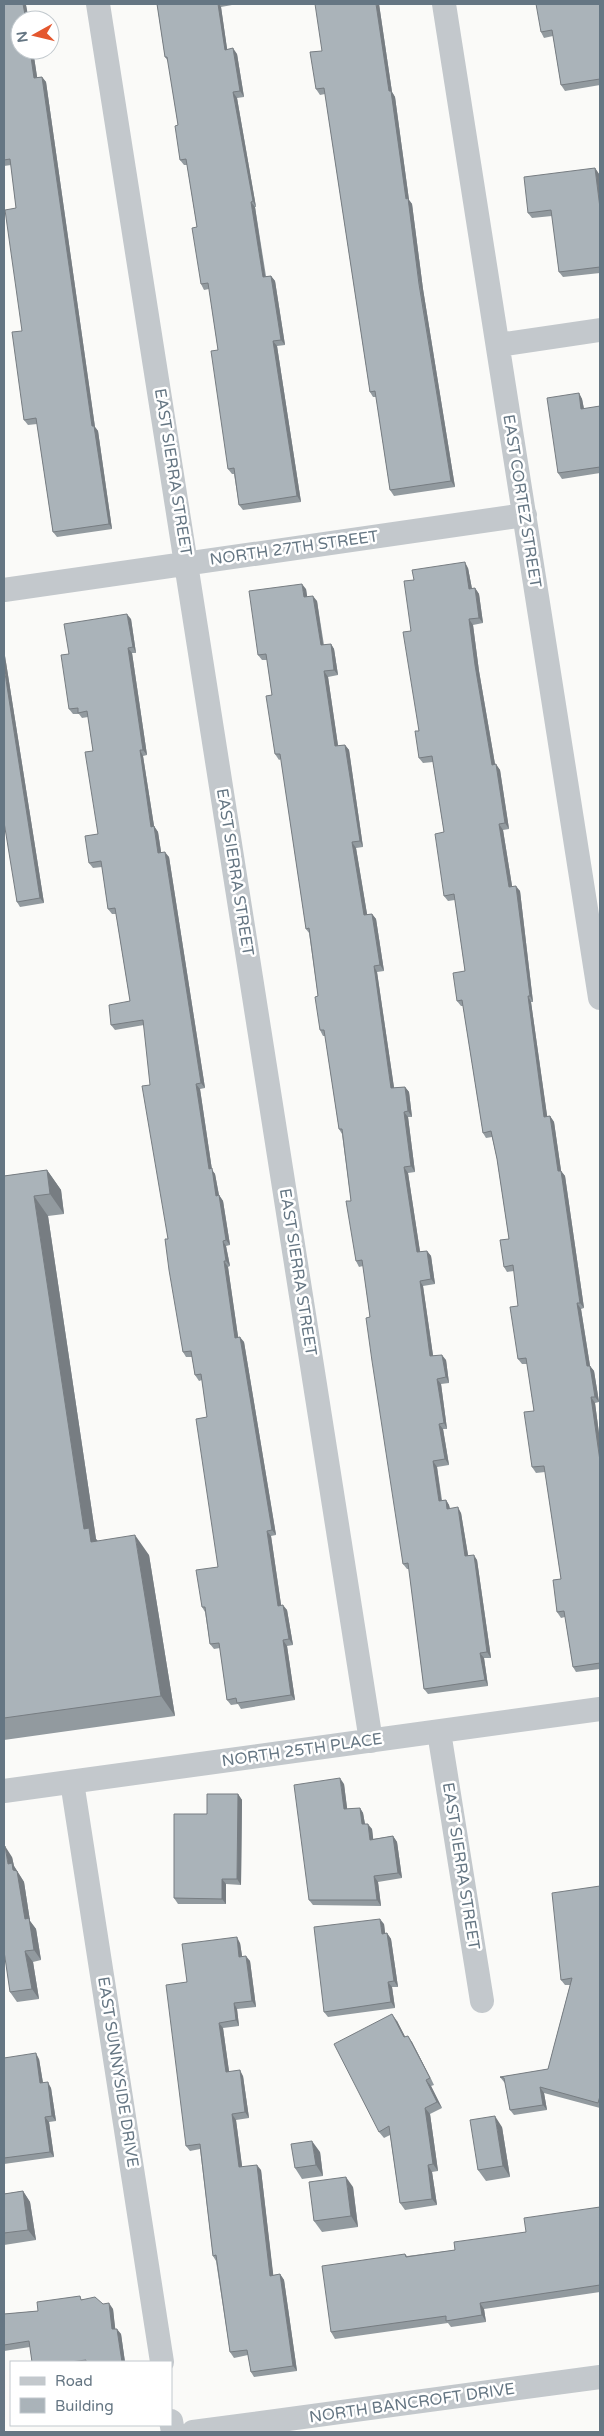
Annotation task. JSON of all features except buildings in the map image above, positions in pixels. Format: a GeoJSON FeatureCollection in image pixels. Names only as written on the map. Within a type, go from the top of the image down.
{"type":"FeatureCollection","features":[{"type":"Feature","properties":{"kind":"street","name":"EAST SIERRA STREET"},"geometry":{"type":"LineString","coordinates":[[98,4],[371,1741]]}},
{"type":"Feature","properties":{"kind":"street","name":"EAST CORTEZ STREET"},"geometry":{"type":"LineString","coordinates":[[444,4],[600,998]]}},
{"type":"Feature","properties":{"kind":"street"},"geometry":{"type":"LineString","coordinates":[[498,345],[600,330]]}},
{"type":"Feature","properties":{"kind":"street","name":"NORTH 27TH STREET"},"geometry":{"type":"LineString","coordinates":[[4,590],[525,516]]}},
{"type":"Feature","properties":{"kind":"street","name":"NORTH 25TH PLACE"},"geometry":{"type":"LineString","coordinates":[[4,1791],[600,1709]]}},
{"type":"Feature","properties":{"kind":"street","name":"EAST SIERRA STREET"},"geometry":{"type":"LineString","coordinates":[[439,1732],[482,2001]]}},
{"type":"Feature","properties":{"kind":"street","name":"EAST SUNNYSIDE DRIVE"},"geometry":{"type":"LineString","coordinates":[[72,1782],[162,2361]]}},
{"type":"Feature","properties":{"kind":"street","name":"NORTH BANCROFT DRIVE"},"geometry":{"type":"LineString","coordinates":[[193,2432],[600,2377]]}}]}
